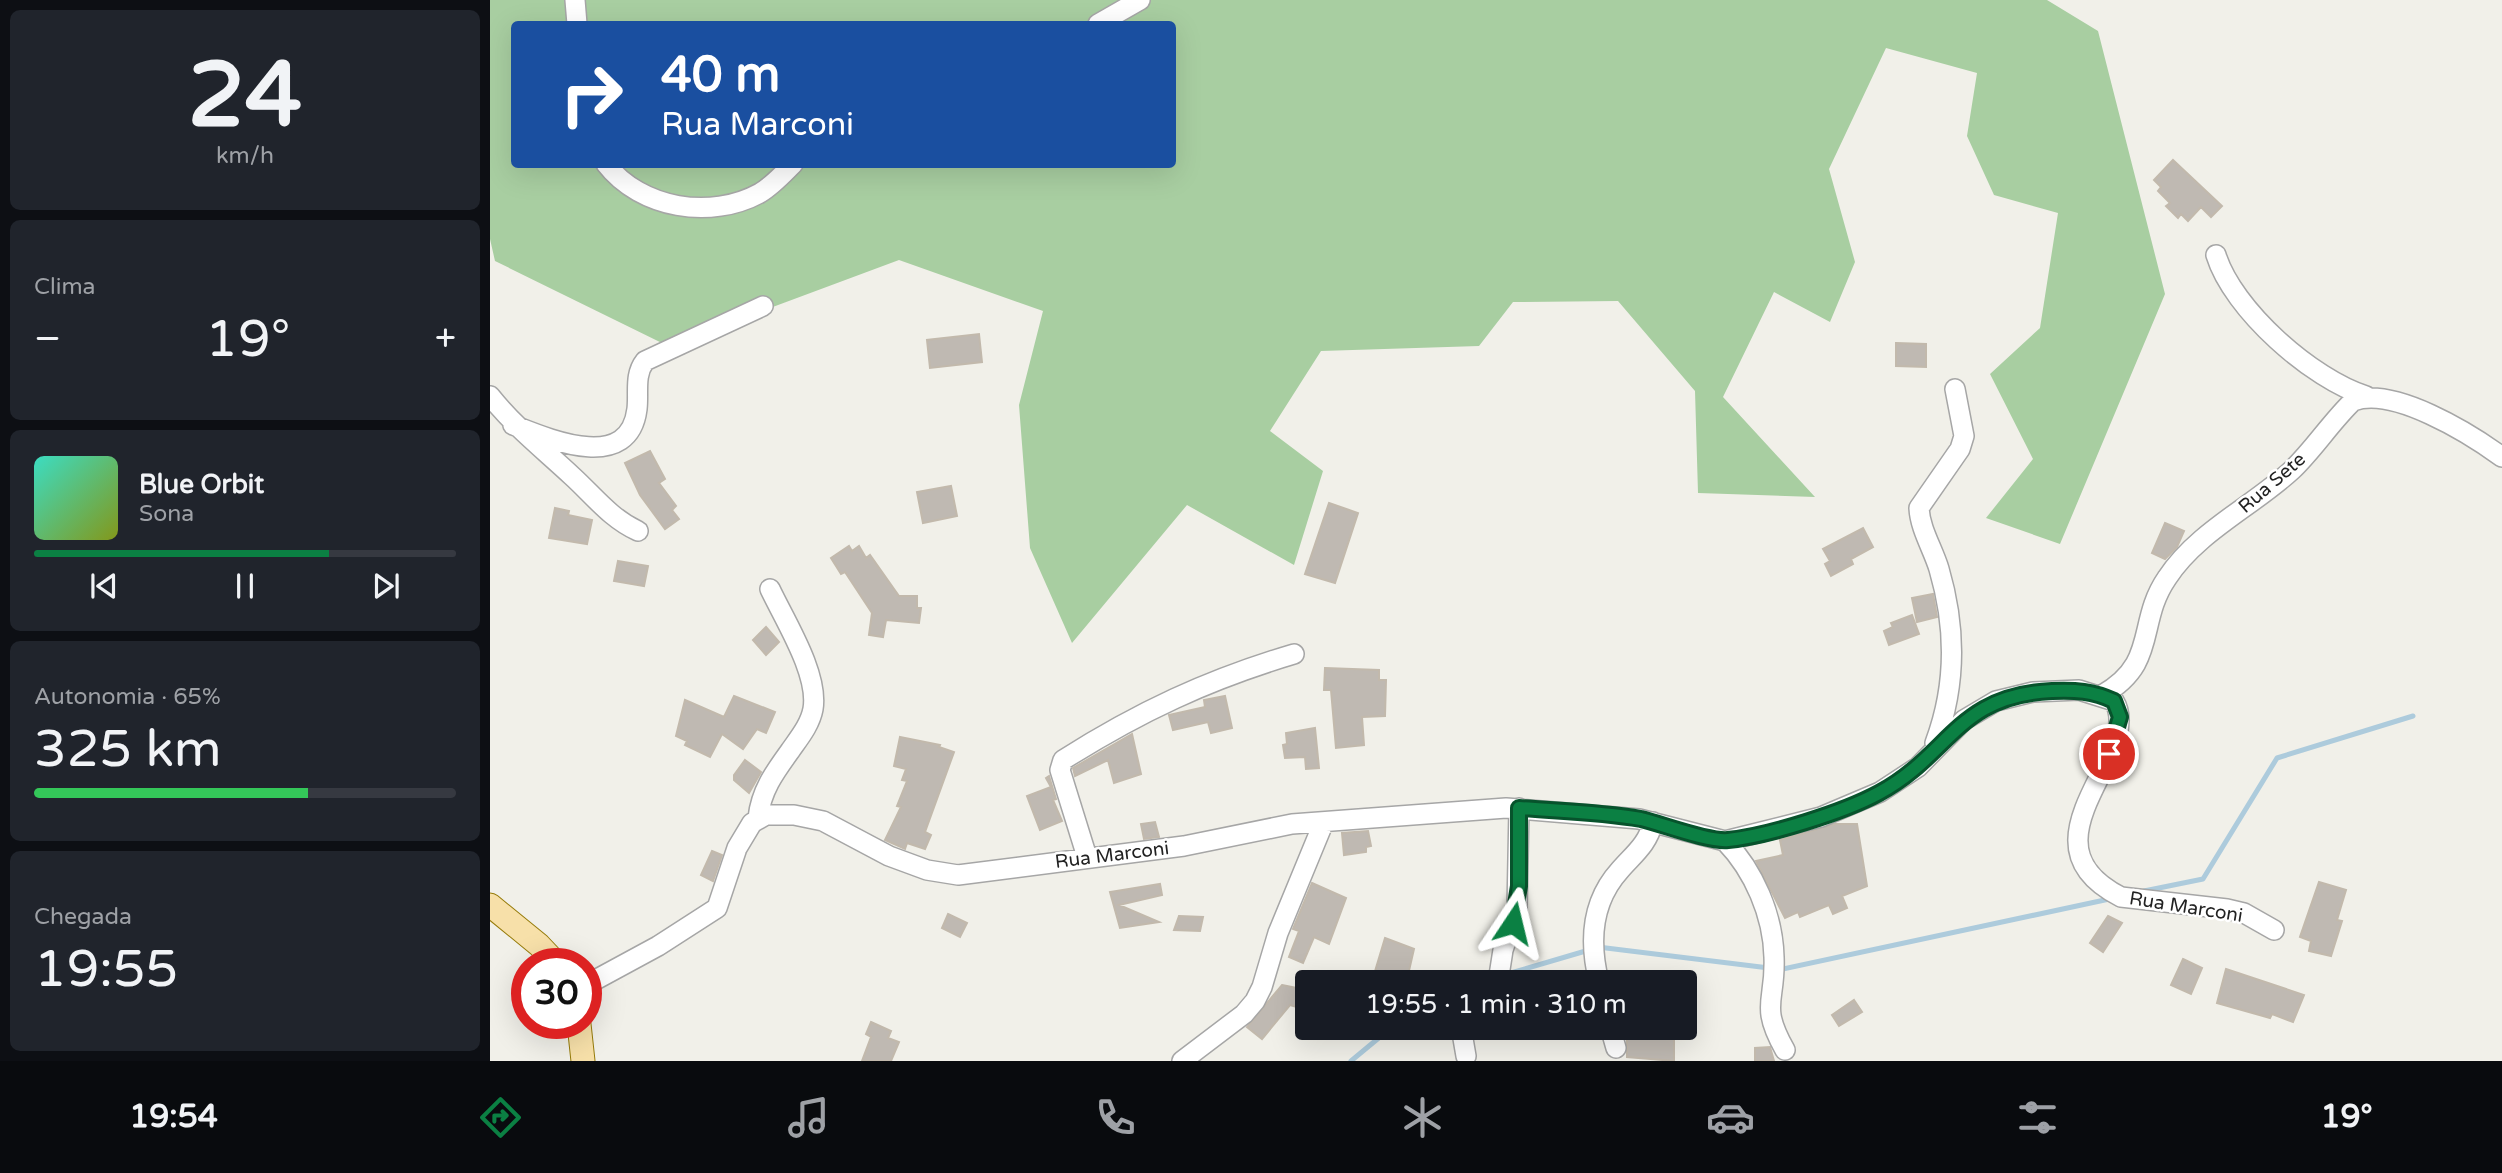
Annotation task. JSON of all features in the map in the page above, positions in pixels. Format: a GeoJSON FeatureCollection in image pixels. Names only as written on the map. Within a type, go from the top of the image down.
{"type":"FeatureCollection","features":[{"type":"Feature","properties":{"kind":"main road"},"geometry":{"type":"LineString","coordinates":[[490,905],[542,948]]}},
{"type":"Feature","properties":{"kind":"main road"},"geometry":{"type":"LineString","coordinates":[[581,1039],[583,1061]]}},
{"type":"Feature","properties":{"kind":"street"},"geometry":{"type":"LineString","coordinates":[[575,0],[577,21]]}},
{"type":"Feature","properties":{"kind":"street"},"geometry":{"type":"LineString","coordinates":[[1103,21],[1140,0]]}},
{"type":"Feature","properties":{"kind":"street"},"geometry":{"type":"LineString","coordinates":[[610,168],[620,180],[648,198],[695,207],[735,203],[760,192],[788,168]]}},
{"type":"Feature","properties":{"kind":"street"},"geometry":{"type":"LineString","coordinates":[[2216,255],[2222,274],[2233,291],[2294,355],[2340,386],[2366,396],[2395,400],[2481,441],[2502,457]]}},
{"type":"Feature","properties":{"kind":"street"},"geometry":{"type":"LineString","coordinates":[[513,425],[549,440],[583,446],[616,444],[623,439],[635,419],[638,377],[645,361],[763,306]]}},
{"type":"Feature","properties":{"kind":"street"},"geometry":{"type":"LineString","coordinates":[[1934,748],[1949,696],[1952,634],[1945,590],[1921,522],[1919,508],[1960,449],[1964,436],[1955,389]]}},
{"type":"Feature","properties":{"kind":"street"},"geometry":{"type":"LineString","coordinates":[[490,396],[513,425],[573,477],[604,509],[621,523],[638,531]]}},
{"type":"Feature","properties":{"kind":"street","name":"Rua Sete"},"geometry":{"type":"LineString","coordinates":[[2102,695],[2131,674],[2143,648],[2158,592],[2179,563],[2294,468],[2341,412],[2353,401],[2366,396]]}},
{"type":"Feature","properties":{"kind":"street"},"geometry":{"type":"LineString","coordinates":[[602,976],[658,946],[717,908],[737,848],[758,818],[763,792],[806,728],[813,711],[814,695],[809,674],[771,589]]}},
{"type":"Feature","properties":{"kind":"street"},"geometry":{"type":"LineString","coordinates":[[1087,857],[1060,770],[1063,760],[1135,716],[1246,668],[1294,654]]}},
{"type":"Feature","properties":{"kind":"street","name":"Rua Marconi"},"geometry":{"type":"LineString","coordinates":[[758,818],[779,813],[823,821],[889,856],[928,870],[958,875],[1184,846],[1292,824],[1323,824],[1434,812],[1519,808],[1612,815],[1653,822],[1725,841],[1821,817],[1859,803],[1907,775],[1964,720],[1996,701],[2033,692],[2079,690],[2102,695],[2114,701],[2120,717],[2109,754],[2081,819],[2079,852],[2085,868],[2106,890],[2121,897],[2227,909],[2245,913],[2274,930]]}},
{"type":"Feature","properties":{"kind":"street"},"geometry":{"type":"LineString","coordinates":[[1499,970],[1517,908],[1519,808]]}},
{"type":"Feature","properties":{"kind":"street"},"geometry":{"type":"LineString","coordinates":[[1597,970],[1593,937],[1597,909],[1614,877],[1642,848],[1653,822]]}},
{"type":"Feature","properties":{"kind":"street"},"geometry":{"type":"LineString","coordinates":[[1182,1061],[1235,1021],[1255,1001],[1262,987],[1278,933],[1323,824]]}},
{"type":"Feature","properties":{"kind":"street"},"geometry":{"type":"LineString","coordinates":[[1725,841],[1746,866],[1765,913],[1774,960],[1769,1010],[1771,1024],[1785,1050]]}},
{"type":"Feature","properties":{"kind":"street"},"geometry":{"type":"LineString","coordinates":[[1463,1040],[1466,1056]]}},
{"type":"Feature","properties":{"kind":"street"},"geometry":{"type":"LineString","coordinates":[[1614,1040],[1616,1048]]}},
{"type":"Feature","properties":{"kind":"green space"},"geometry":{"type":"Polygon","coordinates":[[[490,0],[2047,0],[2098,31],[2165,294],[2060,544],[1986,518],[2033,459],[1990,374],[2040,328],[2058,213],[1994,195],[1967,136],[1977,73],[1886,48],[1829,169],[1855,262],[1830,322],[1774,292],[1723,397],[1815,497],[1698,493],[1695,391],[1618,301],[1513,302],[1479,346],[1321,351],[1270,431],[1323,471],[1294,565],[1187,505],[1072,643],[1030,548],[1019,405],[1043,311],[899,260],[668,346],[495,261],[490,239],[490,0]]]}},
{"type":"Feature","properties":{"kind":"building"},"geometry":{"type":"Polygon","coordinates":[[[2173,160],[2222,206],[2211,217],[2201,207],[2188,221],[2181,214],[2178,218],[2166,206],[2170,203],[2158,191],[2161,187],[2154,180],[2173,160]]]}},
{"type":"Feature","properties":{"kind":"building"},"geometry":{"type":"Polygon","coordinates":[[[979,334],[982,362],[930,368],[927,340],[979,334]]]}},
{"type":"Feature","properties":{"kind":"building"},"geometry":{"type":"Polygon","coordinates":[[[1896,343],[1926,344],[1926,367],[1896,366],[1896,343]]]}},
{"type":"Feature","properties":{"kind":"building"},"geometry":{"type":"Polygon","coordinates":[[[650,451],[665,479],[659,483],[676,506],[672,510],[679,519],[665,529],[640,495],[625,463],[650,451]]]}},
{"type":"Feature","properties":{"kind":"building"},"geometry":{"type":"Polygon","coordinates":[[[951,486],[957,516],[923,523],[917,492],[951,486]]]}},
{"type":"Feature","properties":{"kind":"building"},"geometry":{"type":"Polygon","coordinates":[[[1329,503],[1358,513],[1335,583],[1305,574],[1329,503]]]}},
{"type":"Feature","properties":{"kind":"building"},"geometry":{"type":"Polygon","coordinates":[[[555,508],[569,511],[568,515],[592,520],[587,544],[549,538],[555,508]]]}},
{"type":"Feature","properties":{"kind":"building"},"geometry":{"type":"Polygon","coordinates":[[[2165,523],[2184,531],[2177,547],[2165,559],[2152,553],[2165,523]]]}},
{"type":"Feature","properties":{"kind":"building"},"geometry":{"type":"Polygon","coordinates":[[[1863,528],[1873,547],[1851,559],[1853,564],[1831,576],[1825,564],[1830,561],[1823,549],[1863,528]]]}},
{"type":"Feature","properties":{"kind":"building"},"geometry":{"type":"Polygon","coordinates":[[[849,546],[852,551],[859,546],[866,558],[870,555],[899,596],[917,596],[917,608],[921,608],[919,623],[886,620],[883,637],[869,635],[872,613],[845,572],[841,574],[831,558],[849,546]]]}},
{"type":"Feature","properties":{"kind":"building"},"geometry":{"type":"Polygon","coordinates":[[[618,561],[648,566],[644,586],[614,581],[618,561]]]}},
{"type":"Feature","properties":{"kind":"building"},"geometry":{"type":"Polygon","coordinates":[[[1933,594],[1937,617],[1917,622],[1912,598],[1933,594]]]}},
{"type":"Feature","properties":{"kind":"building"},"geometry":{"type":"Polygon","coordinates":[[[1912,615],[1919,634],[1889,645],[1884,631],[1893,627],[1891,623],[1912,615]]]}},
{"type":"Feature","properties":{"kind":"building"},"geometry":{"type":"Polygon","coordinates":[[[766,627],[779,642],[766,655],[753,640],[766,627]]]}},
{"type":"Feature","properties":{"kind":"building"},"geometry":{"type":"Polygon","coordinates":[[[1325,668],[1379,670],[1379,680],[1386,680],[1385,716],[1362,717],[1364,745],[1336,748],[1331,690],[1324,690],[1325,668]]]}},
{"type":"Feature","properties":{"kind":"building"},"geometry":{"type":"Polygon","coordinates":[[[734,696],[775,712],[766,733],[757,729],[743,749],[722,734],[710,757],[685,745],[687,741],[676,736],[685,700],[724,717],[734,696]]]}},
{"type":"Feature","properties":{"kind":"building"},"geometry":{"type":"Polygon","coordinates":[[[1225,696],[1232,728],[1211,733],[1208,722],[1173,730],[1169,715],[1205,707],[1204,700],[1225,696]]]}},
{"type":"Feature","properties":{"kind":"building"},"geometry":{"type":"Polygon","coordinates":[[[1315,728],[1319,768],[1306,769],[1305,757],[1285,758],[1283,745],[1287,744],[1286,733],[1315,728]]]}},
{"type":"Feature","properties":{"kind":"building"},"geometry":{"type":"Polygon","coordinates":[[[1132,734],[1141,774],[1114,783],[1108,760],[1075,776],[1073,768],[1132,734]]]}},
{"type":"Feature","properties":{"kind":"building"},"geometry":{"type":"Polygon","coordinates":[[[900,737],[940,745],[939,747],[954,752],[925,832],[931,835],[925,849],[907,843],[905,849],[885,840],[901,807],[897,806],[907,781],[902,780],[906,769],[894,766],[900,737]]]}},
{"type":"Feature","properties":{"kind":"building"},"geometry":{"type":"Polygon","coordinates":[[[745,760],[761,772],[749,793],[734,780],[734,775],[745,760]]]}},
{"type":"Feature","properties":{"kind":"building"},"geometry":{"type":"Polygon","coordinates":[[[1049,776],[1056,799],[1053,800],[1062,821],[1040,830],[1027,796],[1051,787],[1046,778],[1049,776]]]}},
{"type":"Feature","properties":{"kind":"building"},"geometry":{"type":"Polygon","coordinates":[[[1155,822],[1159,837],[1144,839],[1141,824],[1155,822]]]}},
{"type":"Feature","properties":{"kind":"building"},"geometry":{"type":"Polygon","coordinates":[[[1835,824],[1857,824],[1867,886],[1842,896],[1847,908],[1833,914],[1829,905],[1800,917],[1798,912],[1785,918],[1756,861],[1783,855],[1780,840],[1835,824]]]}},
{"type":"Feature","properties":{"kind":"building"},"geometry":{"type":"Polygon","coordinates":[[[1368,831],[1371,846],[1366,847],[1366,852],[1344,855],[1342,833],[1368,831]]]}},
{"type":"Feature","properties":{"kind":"building"},"geometry":{"type":"Polygon","coordinates":[[[712,851],[722,855],[713,881],[701,875],[712,851]]]}},
{"type":"Feature","properties":{"kind":"building"},"geometry":{"type":"Polygon","coordinates":[[[2319,882],[2346,890],[2337,920],[2342,921],[2331,956],[2309,951],[2311,941],[2300,937],[2319,882]]]}},
{"type":"Feature","properties":{"kind":"building"},"geometry":{"type":"Polygon","coordinates":[[[1312,883],[1346,898],[1329,944],[1314,937],[1303,963],[1289,957],[1299,931],[1293,929],[1312,883]]]}},
{"type":"Feature","properties":{"kind":"building"},"geometry":{"type":"Polygon","coordinates":[[[1160,884],[1162,895],[1119,905],[1159,922],[1120,928],[1110,892],[1160,884]]]}},
{"type":"Feature","properties":{"kind":"building"},"geometry":{"type":"Polygon","coordinates":[[[948,914],[967,923],[960,937],[942,928],[948,914]]]}},
{"type":"Feature","properties":{"kind":"building"},"geometry":{"type":"Polygon","coordinates":[[[1179,916],[1203,917],[1200,931],[1174,930],[1179,916]]]}},
{"type":"Feature","properties":{"kind":"building"},"geometry":{"type":"Polygon","coordinates":[[[2108,916],[2122,923],[2103,952],[2090,943],[2108,916]]]}},
{"type":"Feature","properties":{"kind":"building"},"geometry":{"type":"Polygon","coordinates":[[[1385,938],[1414,949],[1409,970],[1375,970],[1385,938]]]}},
{"type":"Feature","properties":{"kind":"building"},"geometry":{"type":"Polygon","coordinates":[[[2183,959],[2202,968],[2191,994],[2171,985],[2183,959]]]}},
{"type":"Feature","properties":{"kind":"building"},"geometry":{"type":"Polygon","coordinates":[[[2226,969],[2304,995],[2293,1022],[2272,1014],[2270,1018],[2217,1003],[2226,969]]]}},
{"type":"Feature","properties":{"kind":"building"},"geometry":{"type":"Polygon","coordinates":[[[1282,985],[1295,988],[1295,1006],[1290,1005],[1262,1039],[1247,1027],[1282,985]]]}},
{"type":"Feature","properties":{"kind":"building"},"geometry":{"type":"Polygon","coordinates":[[[1854,1000],[1862,1012],[1839,1026],[1832,1015],[1854,1000]]]}},
{"type":"Feature","properties":{"kind":"building"},"geometry":{"type":"Polygon","coordinates":[[[871,1022],[891,1031],[888,1038],[899,1042],[891,1061],[862,1061],[871,1037],[866,1034],[871,1022]]]}},
{"type":"Feature","properties":{"kind":"building"},"geometry":{"type":"Polygon","coordinates":[[[1627,1040],[1674,1040],[1674,1061],[1627,1057],[1627,1040]]]}},
{"type":"Feature","properties":{"kind":"building"},"geometry":{"type":"Polygon","coordinates":[[[1770,1047],[1774,1061],[1755,1061],[1755,1048],[1770,1047]]]}},
{"type":"Feature","properties":{"kind":"waterway"},"geometry":{"type":"LineString","coordinates":[[2144,891],[2203,879],[2277,758],[2413,716]]}},
{"type":"Feature","properties":{"kind":"waterway"},"geometry":{"type":"LineString","coordinates":[[1778,970],[2114,898]]}},
{"type":"Feature","properties":{"kind":"waterway"},"geometry":{"type":"LineString","coordinates":[[1598,947],[1769,968]]}},
{"type":"Feature","properties":{"kind":"waterway"},"geometry":{"type":"LineString","coordinates":[[1521,970],[1589,950]]}},
{"type":"Feature","properties":{"kind":"waterway"},"geometry":{"type":"LineString","coordinates":[[1351,1061],[1376,1040]]}},
{"type":"Feature","properties":{"kind":"route"},"geometry":{"type":"LineString","coordinates":[[1513,923],[1519,886],[1519,808],[1639,819],[1725,841],[1744,837],[1821,817],[1859,803],[1896,782],[1917,766],[1964,720],[1996,701],[2033,692],[2079,690],[2102,695],[2114,701],[2120,717],[2109,754]]}}]}
